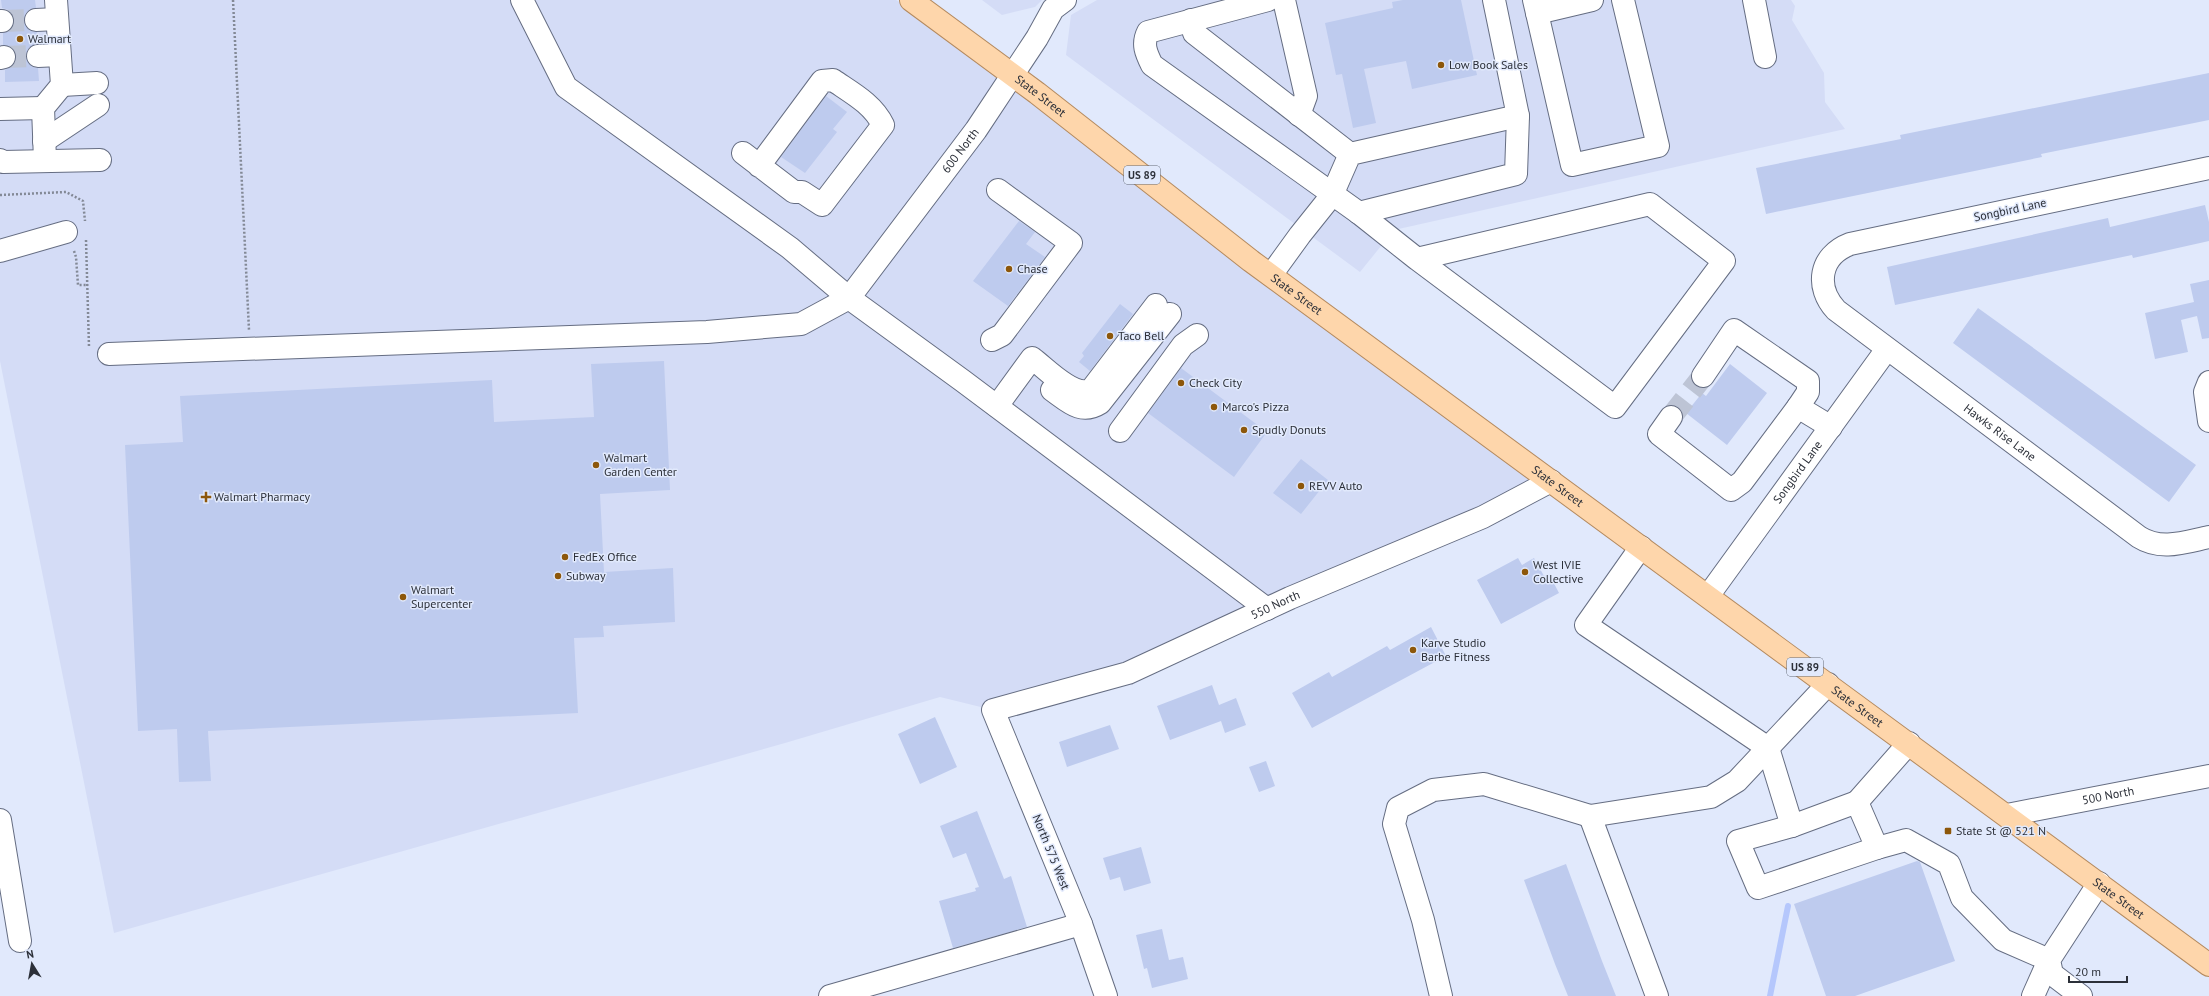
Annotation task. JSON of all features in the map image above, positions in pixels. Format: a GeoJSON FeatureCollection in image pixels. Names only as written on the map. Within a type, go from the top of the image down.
{"type":"FeatureCollection","features":[{"type":"Feature","properties":{"kind":"main road","name":"State Street"},"geometry":{"type":"LineString","coordinates":[[911,0],[1013,76],[1271,275],[2209,965]]}},
{"type":"Feature","properties":{"kind":"street"},"geometry":{"type":"LineString","coordinates":[[522,0],[566,87],[790,248],[849,298],[997,406],[1267,609]]}},
{"type":"Feature","properties":{"kind":"street","name":"600 North"},"geometry":{"type":"LineString","coordinates":[[849,298],[976,130],[1038,38],[1053,9],[1065,0]]}},
{"type":"Feature","properties":{"kind":"street"},"geometry":{"type":"LineString","coordinates":[[1268,0],[1148,32],[1144,40],[1146,53],[1152,65],[1359,213],[1418,259],[1615,407],[1724,261],[1650,204],[1418,259]]}},
{"type":"Feature","properties":{"kind":"street"},"geometry":{"type":"LineString","coordinates":[[1284,0],[1306,96],[1299,114]]}},
{"type":"Feature","properties":{"kind":"street"},"geometry":{"type":"LineString","coordinates":[[1359,213],[1516,174],[1518,116],[1494,0]]}},
{"type":"Feature","properties":{"kind":"street"},"geometry":{"type":"LineString","coordinates":[[1592,0],[1536,6],[1572,165],[1658,146],[1623,0]]}},
{"type":"Feature","properties":{"kind":"street"},"geometry":{"type":"LineString","coordinates":[[1754,0],[1765,57]]}},
{"type":"Feature","properties":{"kind":"street"},"geometry":{"type":"LineString","coordinates":[[49,13],[48,56],[62,85]]}},
{"type":"Feature","properties":{"kind":"street"},"geometry":{"type":"LineString","coordinates":[[1191,20],[1194,33],[1350,154]]}},
{"type":"Feature","properties":{"kind":"street"},"geometry":{"type":"LineString","coordinates":[[833,80],[868,104],[878,114],[883,125],[822,205],[802,192],[794,192],[751,159],[822,81],[833,80]]}},
{"type":"Feature","properties":{"kind":"street"},"geometry":{"type":"LineString","coordinates":[[45,150],[43,108],[62,85],[97,83]]}},
{"type":"Feature","properties":{"kind":"street"},"geometry":{"type":"LineString","coordinates":[[0,160],[3,162],[45,150],[98,105]]}},
{"type":"Feature","properties":{"kind":"street"},"geometry":{"type":"LineString","coordinates":[[0,109],[43,108]]}},
{"type":"Feature","properties":{"kind":"street"},"geometry":{"type":"LineString","coordinates":[[1350,154],[1518,116]]}},
{"type":"Feature","properties":{"kind":"street"},"geometry":{"type":"LineString","coordinates":[[45,150],[100,160]]}},
{"type":"Feature","properties":{"kind":"street"},"geometry":{"type":"LineString","coordinates":[[1271,275],[1332,195],[1350,154]]}},
{"type":"Feature","properties":{"kind":"street","name":"Songbird Lane"},"geometry":{"type":"LineString","coordinates":[[1823,272],[1835,253],[1850,244],[2209,168]]}},
{"type":"Feature","properties":{"kind":"street"},"geometry":{"type":"LineString","coordinates":[[992,340],[1002,335],[1071,243],[998,190]]}},
{"type":"Feature","properties":{"kind":"street"},"geometry":{"type":"LineString","coordinates":[[0,251],[79,229]]}},
{"type":"Feature","properties":{"kind":"street","name":"Hawks Rise Lane"},"geometry":{"type":"LineString","coordinates":[[1823,272],[1823,288],[1830,303],[1836,310],[2146,541],[2161,546],[2209,537]]}},
{"type":"Feature","properties":{"kind":"street"},"geometry":{"type":"LineString","coordinates":[[99,355],[708,332],[801,324],[849,298]]}},
{"type":"Feature","properties":{"kind":"street"},"geometry":{"type":"LineString","coordinates":[[997,406],[1028,364],[1078,408],[1093,408],[1100,403],[1163,309]]}},
{"type":"Feature","properties":{"kind":"street"},"geometry":{"type":"LineString","coordinates":[[1671,417],[1659,434],[1731,490],[1742,482],[1808,392],[1808,381],[1734,330],[1703,376]]}},
{"type":"Feature","properties":{"kind":"street"},"geometry":{"type":"LineString","coordinates":[[1120,431],[1182,345],[1197,335]]}},
{"type":"Feature","properties":{"kind":"street","name":"Songbird Lane"},"geometry":{"type":"LineString","coordinates":[[1708,596],[1887,349]]}},
{"type":"Feature","properties":{"kind":"street"},"geometry":{"type":"LineString","coordinates":[[2209,382],[2205,392],[2209,421]]}},
{"type":"Feature","properties":{"kind":"street"},"geometry":{"type":"LineString","coordinates":[[1798,407],[1830,427]]}},
{"type":"Feature","properties":{"kind":"street","name":"550 North"},"geometry":{"type":"LineString","coordinates":[[993,710],[1128,673],[1267,609],[1483,517],[1551,481]]}},
{"type":"Feature","properties":{"kind":"street"},"geometry":{"type":"LineString","coordinates":[[1641,547],[1586,625],[1768,748],[1792,826]]}},
{"type":"Feature","properties":{"kind":"street"},"geometry":{"type":"LineString","coordinates":[[1441,996],[1423,920],[1394,824],[1398,808],[1433,790],[1484,784],[1590,816],[1711,797],[1737,781],[1828,684]]}},
{"type":"Feature","properties":{"kind":"street","name":"North 575 West"},"geometry":{"type":"LineString","coordinates":[[993,710],[1081,924],[1106,996]]}},
{"type":"Feature","properties":{"kind":"street"},"geometry":{"type":"LineString","coordinates":[[1909,743],[1857,802],[1792,826],[1738,841],[1758,888],[1877,848],[1906,840],[1950,864],[1962,898],[2003,940],[2049,960]]}},
{"type":"Feature","properties":{"kind":"street","name":"500 North"},"geometry":{"type":"LineString","coordinates":[[2007,815],[2209,776]]}},
{"type":"Feature","properties":{"kind":"street"},"geometry":{"type":"LineString","coordinates":[[1857,802],[1877,848]]}},
{"type":"Feature","properties":{"kind":"street"},"geometry":{"type":"LineString","coordinates":[[1590,816],[1657,996]]}},
{"type":"Feature","properties":{"kind":"street"},"geometry":{"type":"LineString","coordinates":[[0,820],[20,941]]}},
{"type":"Feature","properties":{"kind":"street"},"geometry":{"type":"LineString","coordinates":[[2033,996],[2049,960],[2099,883]]}},
{"type":"Feature","properties":{"kind":"street"},"geometry":{"type":"LineString","coordinates":[[830,996],[1081,924]]}},
{"type":"Feature","properties":{"kind":"street"},"geometry":{"type":"LineString","coordinates":[[2049,960],[2052,974],[2078,995]]}},
{"type":"Feature","properties":{"kind":"path"},"geometry":{"type":"LineString","coordinates":[[234,0],[250,350]]}},
{"type":"Feature","properties":{"kind":"path"},"geometry":{"type":"LineString","coordinates":[[0,195],[66,192],[84,202],[76,257],[78,285],[88,285]]}},
{"type":"Feature","properties":{"kind":"path"},"geometry":{"type":"LineString","coordinates":[[79,229],[99,355]]}},
{"type":"Feature","properties":{"kind":"shaded area"},"geometry":{"type":"Polygon","coordinates":[[[0,0],[896,0],[1013,76],[1551,481],[1128,673],[993,710],[940,697],[785,743],[114,933],[0,361],[0,0]]]}},
{"type":"Feature","properties":{"kind":"shaded area"},"geometry":{"type":"Polygon","coordinates":[[[982,0],[1042,0],[1035,7],[1002,15],[982,0]]]}},
{"type":"Feature","properties":{"kind":"shaded area"},"geometry":{"type":"Polygon","coordinates":[[[1097,0],[1791,0],[1795,6],[1792,20],[1824,73],[1825,102],[1845,129],[1394,230],[1360,272],[1066,55],[1071,15],[1097,0]]]}},
{"type":"Feature","properties":{"kind":"building","name":"Walmart"},"geometry":{"type":"Polygon","coordinates":[[[1,0],[35,0],[36,8],[30,9],[25,14],[24,21],[30,31],[37,32],[37,44],[27,50],[26,57],[32,67],[38,68],[39,81],[5,82],[5,70],[13,66],[16,54],[13,48],[3,45],[3,33],[13,28],[14,21],[9,10],[2,8],[1,0]]]}},
{"type":"Feature","properties":{"kind":"building","name":"Low Book Sales"},"geometry":{"type":"Polygon","coordinates":[[[1403,0],[1461,0],[1477,75],[1412,89],[1406,61],[1364,69],[1376,123],[1353,128],[1342,74],[1336,75],[1325,23],[1393,8],[1392,2],[1403,0]]]}},
{"type":"Feature","properties":{"kind":"building"},"geometry":{"type":"Polygon","coordinates":[[[2209,73],[2209,120],[2041,154],[2042,157],[1766,214],[1756,168],[1901,139],[1900,135],[2209,73]]]}},
{"type":"Feature","properties":{"kind":"building"},"geometry":{"type":"Polygon","coordinates":[[[826,96],[847,112],[833,129],[837,132],[805,173],[781,157],[826,96]]]}},
{"type":"Feature","properties":{"kind":"building"},"geometry":{"type":"Polygon","coordinates":[[[2205,205],[2209,222],[2209,241],[2133,258],[2132,255],[1895,305],[1887,267],[2108,218],[2110,227],[2205,205]]]}},
{"type":"Feature","properties":{"kind":"building","name":"Chase"},"geometry":{"type":"Polygon","coordinates":[[[1019,221],[1035,232],[1026,244],[1045,257],[1008,306],[973,281],[1019,221]]]}},
{"type":"Feature","properties":{"kind":"building"},"geometry":{"type":"Polygon","coordinates":[[[2209,280],[2209,338],[2202,339],[2197,316],[2181,320],[2188,352],[2155,359],[2145,313],[2194,302],[2190,284],[2209,280]]]}},
{"type":"Feature","properties":{"kind":"building","name":"Taco Bell"},"geometry":{"type":"Polygon","coordinates":[[[1120,304],[1133,314],[1090,371],[1079,362],[1084,356],[1082,353],[1120,304]]]}},
{"type":"Feature","properties":{"kind":"building"},"geometry":{"type":"Polygon","coordinates":[[[1978,308],[2196,465],[2169,502],[1953,343],[1978,308]]]}},
{"type":"Feature","properties":{"kind":"building","name":"Walmart Supercenter"},"geometry":{"type":"Polygon","coordinates":[[[664,361],[670,490],[600,494],[604,572],[673,568],[675,622],[603,626],[604,637],[574,638],[578,713],[208,731],[211,781],[179,782],[177,729],[138,731],[125,445],[183,442],[180,396],[492,380],[494,422],[594,417],[591,364],[664,361]]]}},
{"type":"Feature","properties":{"kind":"building"},"geometry":{"type":"Polygon","coordinates":[[[1730,364],[1767,393],[1727,445],[1686,413],[1702,393],[1706,396],[1730,364]]]}},
{"type":"Feature","properties":{"kind":"building"},"geometry":{"type":"Polygon","coordinates":[[[1181,368],[1267,432],[1234,477],[1148,413],[1181,368]]]}},
{"type":"Feature","properties":{"kind":"building","name":"REVV Auto"},"geometry":{"type":"Polygon","coordinates":[[[1301,459],[1328,480],[1301,514],[1273,493],[1301,459]]]}},
{"type":"Feature","properties":{"kind":"building"},"geometry":{"type":"Polygon","coordinates":[[[1518,558],[1522,565],[1534,558],[1544,576],[1549,574],[1559,593],[1501,624],[1477,580],[1518,558]]]}},
{"type":"Feature","properties":{"kind":"building"},"geometry":{"type":"Polygon","coordinates":[[[1431,627],[1446,656],[1312,728],[1292,693],[1329,672],[1332,677],[1387,646],[1390,650],[1431,627]]]}},
{"type":"Feature","properties":{"kind":"building"},"geometry":{"type":"Polygon","coordinates":[[[1212,685],[1219,705],[1236,698],[1246,725],[1225,733],[1221,721],[1170,740],[1157,706],[1212,685]]]}},
{"type":"Feature","properties":{"kind":"building"},"geometry":{"type":"Polygon","coordinates":[[[935,717],[957,767],[920,784],[898,734],[935,717]]]}},
{"type":"Feature","properties":{"kind":"building"},"geometry":{"type":"Polygon","coordinates":[[[1110,725],[1119,749],[1067,767],[1059,742],[1110,725]]]}},
{"type":"Feature","properties":{"kind":"building"},"geometry":{"type":"Polygon","coordinates":[[[1266,761],[1275,786],[1259,792],[1249,767],[1266,761]]]}},
{"type":"Feature","properties":{"kind":"building"},"geometry":{"type":"Polygon","coordinates":[[[977,811],[1004,879],[1011,876],[1027,927],[953,948],[939,901],[976,891],[975,888],[979,887],[966,853],[953,858],[940,826],[977,811]]]}},
{"type":"Feature","properties":{"kind":"building"},"geometry":{"type":"Polygon","coordinates":[[[1141,847],[1151,883],[1124,891],[1120,877],[1110,880],[1103,858],[1141,847]]]}},
{"type":"Feature","properties":{"kind":"building"},"geometry":{"type":"Polygon","coordinates":[[[1917,861],[1920,862],[1955,961],[1855,996],[1826,996],[1794,904],[1917,861]]]}},
{"type":"Feature","properties":{"kind":"building"},"geometry":{"type":"Polygon","coordinates":[[[1566,864],[1616,996],[1568,996],[1555,964],[1524,880],[1566,864]]]}},
{"type":"Feature","properties":{"kind":"building"},"geometry":{"type":"Polygon","coordinates":[[[1162,929],[1169,960],[1183,957],[1188,979],[1152,988],[1147,968],[1144,969],[1136,935],[1162,929]]]}},
{"type":"Feature","properties":{"kind":"waterway"},"geometry":{"type":"LineString","coordinates":[[1770,996],[1788,906]]}},
{"type":"Feature","properties":{"kind":"tunnel"},"geometry":{"type":"LineString","coordinates":[[2,21],[36,20]]}},
{"type":"Feature","properties":{"kind":"tunnel"},"geometry":{"type":"LineString","coordinates":[[4,57],[38,56]]}},
{"type":"Feature","properties":{"kind":"tunnel"},"geometry":{"type":"LineString","coordinates":[[1671,417],[1703,376]]}},
{"type":"Feature","properties":{"kind":"place","name":"Walmart"},"geometry":{"type":"Point","coordinates":[20,39]}},
{"type":"Feature","properties":{"kind":"place","name":"Low Book Sales"},"geometry":{"type":"Point","coordinates":[1441,65]}},
{"type":"Feature","properties":{"kind":"place","name":"Chase"},"geometry":{"type":"Point","coordinates":[1009,269]}},
{"type":"Feature","properties":{"kind":"place","name":"Taco Bell"},"geometry":{"type":"Point","coordinates":[1110,336]}},
{"type":"Feature","properties":{"kind":"place","name":"Check City"},"geometry":{"type":"Point","coordinates":[1181,383]}},
{"type":"Feature","properties":{"kind":"place","name":"Marco's Pizza"},"geometry":{"type":"Point","coordinates":[1214,407]}},
{"type":"Feature","properties":{"kind":"place","name":"Spudly Donuts"},"geometry":{"type":"Point","coordinates":[1244,430]}},
{"type":"Feature","properties":{"kind":"place","name":"Walmart Garden Center"},"geometry":{"type":"Point","coordinates":[596,465]}},
{"type":"Feature","properties":{"kind":"place","name":"REVV Auto"},"geometry":{"type":"Point","coordinates":[1301,486]}},
{"type":"Feature","properties":{"kind":"place","name":"Walmart Pharmacy"},"geometry":{"type":"Point","coordinates":[206,497]}},
{"type":"Feature","properties":{"kind":"place","name":"FedEx Office"},"geometry":{"type":"Point","coordinates":[565,557]}},
{"type":"Feature","properties":{"kind":"place","name":"West IVIE Collective"},"geometry":{"type":"Point","coordinates":[1525,572]}},
{"type":"Feature","properties":{"kind":"place","name":"Subway"},"geometry":{"type":"Point","coordinates":[558,576]}},
{"type":"Feature","properties":{"kind":"place","name":"Walmart Supercenter"},"geometry":{"type":"Point","coordinates":[403,597]}},
{"type":"Feature","properties":{"kind":"place","name":"Karve Studio Barbe Fitness"},"geometry":{"type":"Point","coordinates":[1413,650]}},
{"type":"Feature","properties":{"kind":"place","name":"State St @ 521 N"},"geometry":{"type":"Point","coordinates":[1948,831]}}]}
